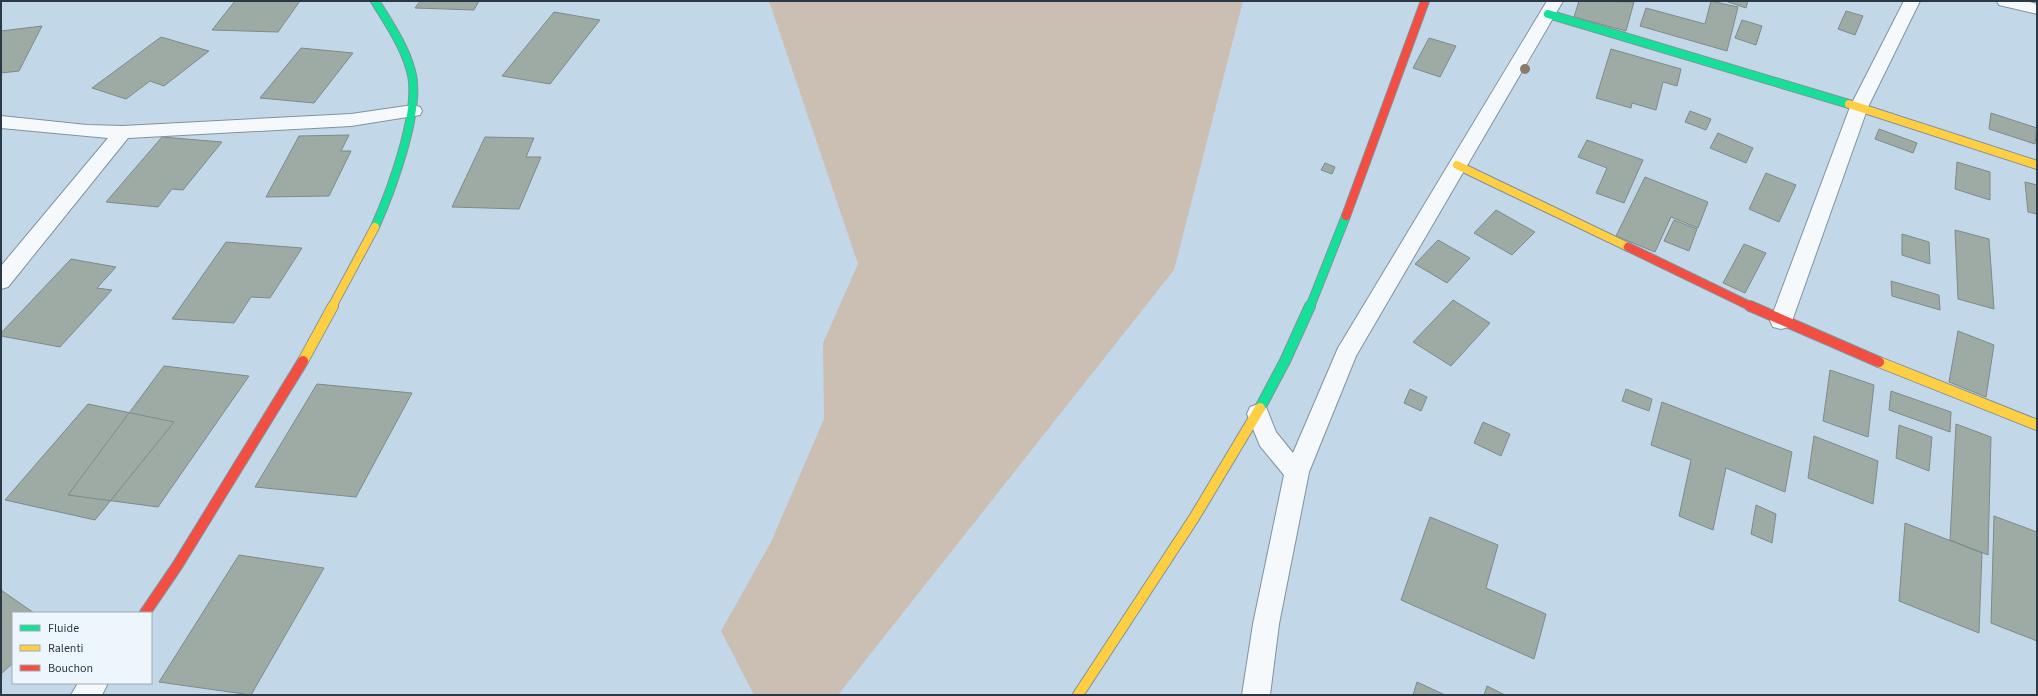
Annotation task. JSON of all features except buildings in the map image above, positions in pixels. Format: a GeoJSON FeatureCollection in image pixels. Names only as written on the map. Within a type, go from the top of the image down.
{"type":"FeatureCollection","features":[{"type":"Feature","properties":{"kind":"street"},"geometry":{"type":"LineString","coordinates":[[146,612],[177,566],[306,355],[368,243],[389,196],[413,111],[412,72],[403,47],[375,1]]}},
{"type":"Feature","properties":{"kind":"street"},"geometry":{"type":"LineString","coordinates":[[1078,695],[1179,544],[1258,414],[1280,373],[1331,256],[1425,1]]}},
{"type":"Feature","properties":{"kind":"street"},"geometry":{"type":"LineString","coordinates":[[1781,321],[1859,106],[1912,1]]}},
{"type":"Feature","properties":{"kind":"street"},"geometry":{"type":"LineString","coordinates":[[2005,1],[2037,9]]}},
{"type":"Feature","properties":{"kind":"street"},"geometry":{"type":"LineString","coordinates":[[1256,695],[1266,624],[1297,472],[1346,354],[1551,8],[1859,106],[2037,165]]}},
{"type":"Feature","properties":{"kind":"street"},"geometry":{"type":"LineString","coordinates":[[1,122],[88,131],[123,132],[351,120],[413,111]]}},
{"type":"Feature","properties":{"kind":"street"},"geometry":{"type":"LineString","coordinates":[[1,281],[123,132]]}},
{"type":"Feature","properties":{"kind":"street"},"geometry":{"type":"LineString","coordinates":[[1457,165],[1781,321],[2037,426]]}},
{"type":"Feature","properties":{"kind":"street"},"geometry":{"type":"LineString","coordinates":[[1258,414],[1263,432],[1280,456],[1297,472]]}},
{"type":"Feature","properties":{"kind":"street"},"geometry":{"type":"LineString","coordinates":[[85,695],[94,684]]}},
{"type":"Feature","properties":{"kind":"shaded area"},"geometry":{"type":"Polygon","coordinates":[[[769,1],[1243,1],[1174,270],[838,695],[754,695],[721,631],[771,542],[824,419],[823,343],[858,264],[769,1]]]}},
{"type":"Feature","properties":{"kind":"traffic: fast"},"geometry":{"type":"LineString","coordinates":[[375,1],[403,47],[412,73],[413,111],[389,196],[375,227]]}},
{"type":"Feature","properties":{"kind":"traffic: fast"},"geometry":{"type":"LineString","coordinates":[[1548,14],[1849,104]]}},
{"type":"Feature","properties":{"kind":"traffic: fast"},"geometry":{"type":"LineString","coordinates":[[1260,408],[1273,385],[1307,314],[1346,216]]}},
{"type":"Feature","properties":{"kind":"traffic: slow"},"geometry":{"type":"LineString","coordinates":[[1849,104],[2037,165]]}},
{"type":"Feature","properties":{"kind":"traffic: slow"},"geometry":{"type":"LineString","coordinates":[[1457,165],[1628,247]]}},
{"type":"Feature","properties":{"kind":"traffic: slow"},"geometry":{"type":"LineString","coordinates":[[303,361],[375,227]]}},
{"type":"Feature","properties":{"kind":"traffic: slow"},"geometry":{"type":"LineString","coordinates":[[1879,362],[2037,425]]}},
{"type":"Feature","properties":{"kind":"traffic: slow"},"geometry":{"type":"LineString","coordinates":[[1078,695],[1149,589],[1217,481],[1260,408]]}},
{"type":"Feature","properties":{"kind":"traffic: jam"},"geometry":{"type":"LineString","coordinates":[[1346,216],[1425,1]]}},
{"type":"Feature","properties":{"kind":"traffic: jam"},"geometry":{"type":"LineString","coordinates":[[1628,247],[1781,321],[1879,362]]}},
{"type":"Feature","properties":{"kind":"traffic: jam"},"geometry":{"type":"LineString","coordinates":[[146,612],[177,566],[303,361]]}}]}
